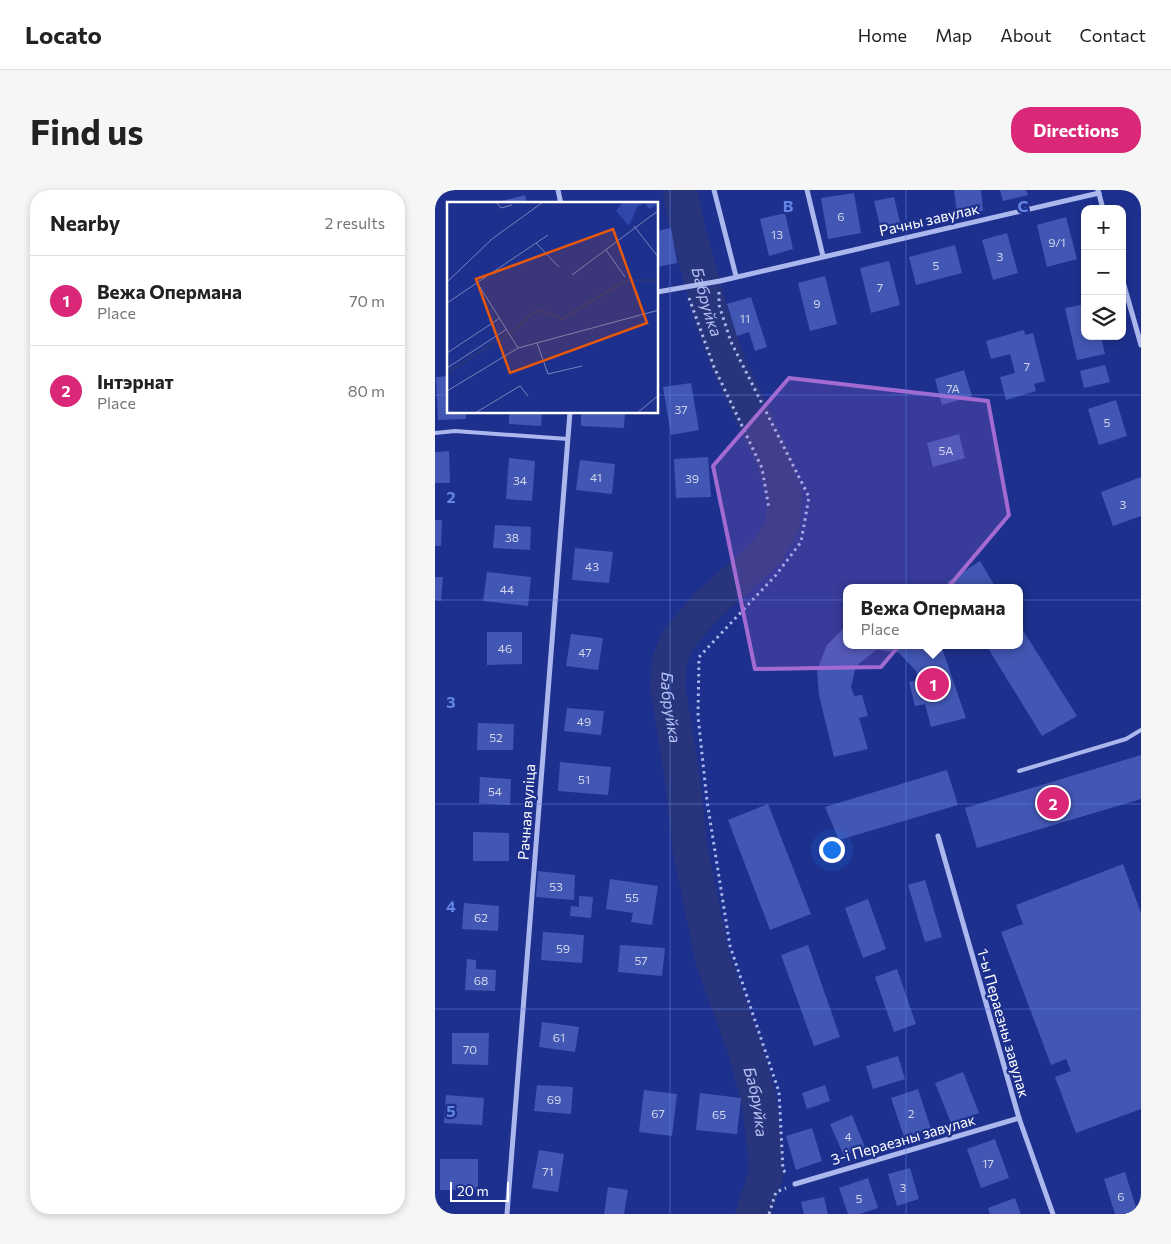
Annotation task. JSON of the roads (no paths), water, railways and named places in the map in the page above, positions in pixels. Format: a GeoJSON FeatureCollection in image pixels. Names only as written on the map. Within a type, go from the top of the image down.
{"type":"FeatureCollection","features":[{"type":"Feature","properties":{"kind":"street"},"geometry":{"type":"LineString","coordinates":[[714,190],[736,276]]}},
{"type":"Feature","properties":{"kind":"street"},"geometry":{"type":"LineString","coordinates":[[807,190],[823,256]]}},
{"type":"Feature","properties":{"kind":"street"},"geometry":{"type":"LineString","coordinates":[[1098,191],[1102,205]]}},
{"type":"Feature","properties":{"kind":"street","name":"Рачны завулак"},"geometry":{"type":"LineString","coordinates":[[659,292],[720,281],[1098,191]]}},
{"type":"Feature","properties":{"kind":"street"},"geometry":{"type":"LineString","coordinates":[[1126,292],[1141,345]]}},
{"type":"Feature","properties":{"kind":"street","name":"Рачная вуліца"},"geometry":{"type":"LineString","coordinates":[[507,1214],[570,414]]}},
{"type":"Feature","properties":{"kind":"street","name":"1-ы Пераезны завулак"},"geometry":{"type":"LineString","coordinates":[[938,836],[1019,1118],[1053,1214]]}},
{"type":"Feature","properties":{"kind":"street","name":"3-і Пераезны завулак"},"geometry":{"type":"LineString","coordinates":[[795,1184],[1019,1118]]}},
{"type":"Feature","properties":{"kind":"lane"},"geometry":{"type":"LineString","coordinates":[[435,433],[455,431],[568,439]]}},
{"type":"Feature","properties":{"kind":"lane"},"geometry":{"type":"LineString","coordinates":[[1019,770],[1126,739],[1141,730]]}},
{"type":"Feature","properties":{"kind":"waterway","name":"Бабруйка"},"geometry":{"type":"LineString","coordinates":[[680,190],[687,227],[712,318],[730,367],[773,459],[785,494],[783,523],[768,551],[704,609],[677,641],[669,663],[668,689],[682,776],[690,849],[713,960],[745,1049],[759,1099],[767,1170],[753,1214]]}},
{"type":"Feature","properties":{"kind":"place","name":"Вежа Опермана"},"geometry":{"type":"Point","coordinates":[933,684]}},
{"type":"Feature","properties":{"kind":"place","name":"Інтэрнат"},"geometry":{"type":"Point","coordinates":[1053,803]}}]}
